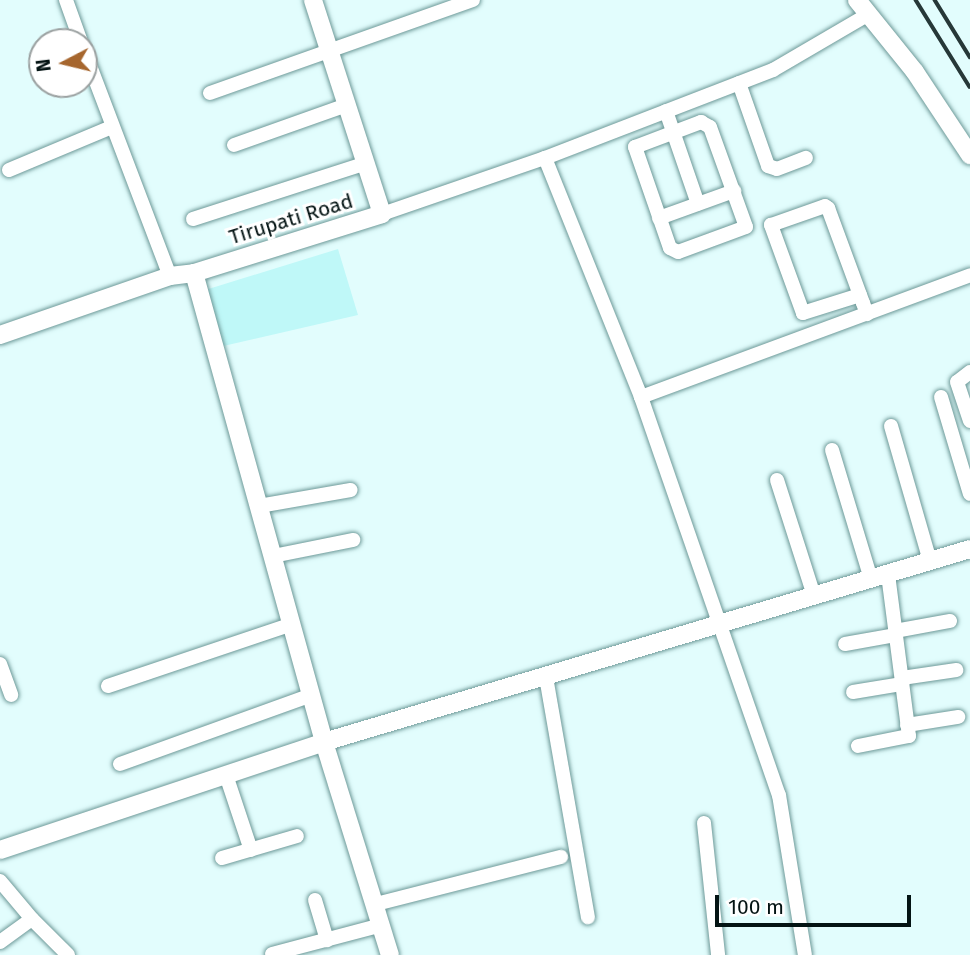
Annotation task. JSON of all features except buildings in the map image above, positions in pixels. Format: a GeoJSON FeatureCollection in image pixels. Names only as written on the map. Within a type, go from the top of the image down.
{"type":"FeatureCollection","features":[{"type":"Feature","properties":{"kind":"street"},"geometry":{"type":"LineString","coordinates":[[66,0],[76,28]]}},
{"type":"Feature","properties":{"kind":"street"},"geometry":{"type":"LineString","coordinates":[[210,93],[329,47],[473,0]]}},
{"type":"Feature","properties":{"kind":"street","name":"Tirupati Road"},"geometry":{"type":"LineString","coordinates":[[0,335],[170,276],[194,273],[382,214],[329,47],[318,1]]}},
{"type":"Feature","properties":{"kind":"street"},"geometry":{"type":"LineString","coordinates":[[382,214],[545,158],[773,70],[862,7],[915,72],[970,155]]}},
{"type":"Feature","properties":{"kind":"street"},"geometry":{"type":"LineString","coordinates":[[739,83],[768,166],[777,169],[806,158]]}},
{"type":"Feature","properties":{"kind":"street"},"geometry":{"type":"LineString","coordinates":[[98,88],[170,276]]}},
{"type":"Feature","properties":{"kind":"street"},"geometry":{"type":"LineString","coordinates":[[234,145],[347,105]]}},
{"type":"Feature","properties":{"kind":"street"},"geometry":{"type":"LineString","coordinates":[[666,111],[698,204]]}},
{"type":"Feature","properties":{"kind":"street"},"geometry":{"type":"LineString","coordinates":[[706,123],[734,191],[746,227],[685,250],[670,248],[635,147],[672,132],[706,123]]}},
{"type":"Feature","properties":{"kind":"street"},"geometry":{"type":"LineString","coordinates":[[9,170],[112,127]]}},
{"type":"Feature","properties":{"kind":"street"},"geometry":{"type":"LineString","coordinates":[[545,158],[641,397],[723,625],[779,795],[805,955]]}},
{"type":"Feature","properties":{"kind":"street"},"geometry":{"type":"LineString","coordinates":[[193,219],[366,163]]}},
{"type":"Feature","properties":{"kind":"street"},"geometry":{"type":"LineString","coordinates":[[659,218],[734,191]]}},
{"type":"Feature","properties":{"kind":"street"},"geometry":{"type":"LineString","coordinates":[[860,295],[803,313],[771,225],[825,205],[860,295],[867,313]]}},
{"type":"Feature","properties":{"kind":"street"},"geometry":{"type":"LineString","coordinates":[[194,273],[324,742],[390,955]]}},
{"type":"Feature","properties":{"kind":"street"},"geometry":{"type":"LineString","coordinates":[[641,397],[970,275]]}},
{"type":"Feature","properties":{"kind":"street"},"geometry":{"type":"LineString","coordinates":[[970,372],[957,382],[970,421]]}},
{"type":"Feature","properties":{"kind":"street"},"geometry":{"type":"LineString","coordinates":[[942,397],[970,494]]}},
{"type":"Feature","properties":{"kind":"street"},"geometry":{"type":"LineString","coordinates":[[891,426],[930,561]]}},
{"type":"Feature","properties":{"kind":"street"},"geometry":{"type":"LineString","coordinates":[[832,450],[879,576],[896,633],[908,725],[905,738],[858,746]]}},
{"type":"Feature","properties":{"kind":"street"},"geometry":{"type":"LineString","coordinates":[[777,480],[814,596]]}},
{"type":"Feature","properties":{"kind":"street"},"geometry":{"type":"LineString","coordinates":[[259,506],[351,490]]}},
{"type":"Feature","properties":{"kind":"street"},"geometry":{"type":"LineString","coordinates":[[273,556],[353,540]]}},
{"type":"Feature","properties":{"kind":"street"},"geometry":{"type":"LineString","coordinates":[[0,850],[324,742],[723,625],[970,548]]}},
{"type":"Feature","properties":{"kind":"street"},"geometry":{"type":"LineString","coordinates":[[845,644],[950,621]]}},
{"type":"Feature","properties":{"kind":"street"},"geometry":{"type":"LineString","coordinates":[[108,686],[292,624]]}},
{"type":"Feature","properties":{"kind":"street"},"geometry":{"type":"LineString","coordinates":[[0,664],[11,695]]}},
{"type":"Feature","properties":{"kind":"street"},"geometry":{"type":"LineString","coordinates":[[853,692],[956,670]]}},
{"type":"Feature","properties":{"kind":"street"},"geometry":{"type":"LineString","coordinates":[[546,677],[588,917]]}},
{"type":"Feature","properties":{"kind":"street"},"geometry":{"type":"LineString","coordinates":[[120,764],[312,695]]}},
{"type":"Feature","properties":{"kind":"street"},"geometry":{"type":"LineString","coordinates":[[908,725],[958,717]]}},
{"type":"Feature","properties":{"kind":"street"},"geometry":{"type":"LineString","coordinates":[[226,775],[251,850]]}},
{"type":"Feature","properties":{"kind":"street"},"geometry":{"type":"LineString","coordinates":[[704,823],[718,955]]}},
{"type":"Feature","properties":{"kind":"street"},"geometry":{"type":"LineString","coordinates":[[222,858],[297,836]]}},
{"type":"Feature","properties":{"kind":"street"},"geometry":{"type":"LineString","coordinates":[[376,904],[561,857]]}},
{"type":"Feature","properties":{"kind":"street"},"geometry":{"type":"LineString","coordinates":[[0,881],[32,919],[68,955]]}},
{"type":"Feature","properties":{"kind":"street"},"geometry":{"type":"LineString","coordinates":[[315,900],[327,940]]}},
{"type":"Feature","properties":{"kind":"street"},"geometry":{"type":"LineString","coordinates":[[0,942],[32,919]]}},
{"type":"Feature","properties":{"kind":"street"},"geometry":{"type":"LineString","coordinates":[[272,954],[382,925]]}},
{"type":"Feature","properties":{"kind":"shaded area"},"geometry":{"type":"Polygon","coordinates":[[[338,249],[358,315],[219,347],[202,291],[338,249]]]}},
{"type":"Feature","properties":{"kind":"railway"},"geometry":{"type":"LineString","coordinates":[[916,0],[970,87]]}},
{"type":"Feature","properties":{"kind":"railway"},"geometry":{"type":"LineString","coordinates":[[935,0],[970,57]]}}]}
